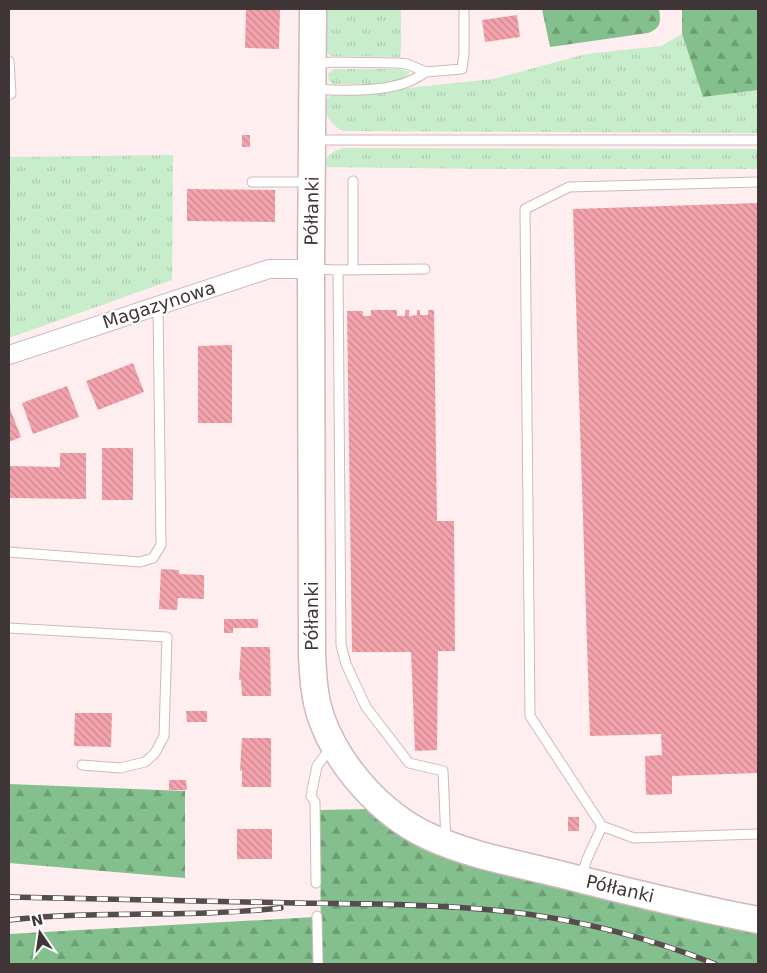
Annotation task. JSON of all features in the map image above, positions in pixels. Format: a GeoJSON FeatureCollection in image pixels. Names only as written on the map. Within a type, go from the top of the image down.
{"type":"FeatureCollection","features":[{"type":"Feature","properties":{"kind":"street","name":"Półłanki"},"geometry":{"type":"LineString","coordinates":[[314,9],[311,269],[312,674],[321,716],[333,743],[356,778],[384,809],[411,827],[446,844],[580,880],[758,920]]}},
{"type":"Feature","properties":{"kind":"street","name":"Magazynowa"},"geometry":{"type":"LineString","coordinates":[[9,355],[269,269],[311,269]]}},
{"type":"Feature","properties":{"kind":"lane"},"geometry":{"type":"LineString","coordinates":[[312,76],[332,62],[407,64],[426,72],[462,69],[464,9]]}},
{"type":"Feature","properties":{"kind":"lane"},"geometry":{"type":"LineString","coordinates":[[9,61],[11,94],[9,94]]}},
{"type":"Feature","properties":{"kind":"lane"},"geometry":{"type":"LineString","coordinates":[[312,76],[345,90],[393,87],[412,81],[426,72]]}},
{"type":"Feature","properties":{"kind":"lane"},"geometry":{"type":"LineString","coordinates":[[313,140],[758,140]]}},
{"type":"Feature","properties":{"kind":"lane"},"geometry":{"type":"LineString","coordinates":[[353,181],[353,270]]}},
{"type":"Feature","properties":{"kind":"lane"},"geometry":{"type":"LineString","coordinates":[[252,182],[313,182]]}},
{"type":"Feature","properties":{"kind":"lane"},"geometry":{"type":"LineString","coordinates":[[758,182],[569,187],[525,209],[530,716],[602,826],[634,838],[758,834]]}},
{"type":"Feature","properties":{"kind":"lane"},"geometry":{"type":"LineString","coordinates":[[311,269],[426,269]]}},
{"type":"Feature","properties":{"kind":"lane"},"geometry":{"type":"LineString","coordinates":[[338,270],[341,645],[346,664],[366,708],[409,763],[443,771],[446,844]]}},
{"type":"Feature","properties":{"kind":"lane"},"geometry":{"type":"LineString","coordinates":[[9,552],[140,562],[153,558],[157,552],[161,545],[158,305]]}},
{"type":"Feature","properties":{"kind":"lane"},"geometry":{"type":"LineString","coordinates":[[9,628],[167,636],[164,736],[155,753],[145,762],[120,768],[82,764]]}},
{"type":"Feature","properties":{"kind":"lane"},"geometry":{"type":"LineString","coordinates":[[316,883],[315,802],[311,796],[317,766],[333,743]]}},
{"type":"Feature","properties":{"kind":"lane"},"geometry":{"type":"LineString","coordinates":[[580,880],[602,826]]}},
{"type":"Feature","properties":{"kind":"lane"},"geometry":{"type":"LineString","coordinates":[[317,916],[318,964]]}},
{"type":"Feature","properties":{"kind":"green space"},"geometry":{"type":"Polygon","coordinates":[[[326,9],[401,9],[400,57],[331,56],[326,52],[326,9]]]}},
{"type":"Feature","properties":{"kind":"green space"},"geometry":{"type":"Polygon","coordinates":[[[542,9],[659,9],[660,21],[658,27],[648,33],[550,47],[542,9]]]}},
{"type":"Feature","properties":{"kind":"green space"},"geometry":{"type":"Polygon","coordinates":[[[682,9],[758,9],[758,90],[703,97],[682,34],[682,9]]]}},
{"type":"Feature","properties":{"kind":"green space"},"geometry":{"type":"Polygon","coordinates":[[[682,34],[703,97],[758,90],[758,133],[343,131],[330,121],[325,111],[325,101],[334,94],[352,94],[493,79],[586,54],[661,46],[682,34]]]}},
{"type":"Feature","properties":{"kind":"green space"},"geometry":{"type":"Polygon","coordinates":[[[333,69],[399,69],[409,72],[409,74],[403,78],[386,83],[333,84],[329,81],[328,74],[333,69]]]}},
{"type":"Feature","properties":{"kind":"green space"},"geometry":{"type":"Polygon","coordinates":[[[344,148],[758,149],[758,169],[323,167],[330,154],[344,148]]]}},
{"type":"Feature","properties":{"kind":"green space"},"geometry":{"type":"Polygon","coordinates":[[[173,155],[172,280],[9,338],[9,157],[173,155]]]}},
{"type":"Feature","properties":{"kind":"green space"},"geometry":{"type":"Polygon","coordinates":[[[9,784],[185,791],[185,878],[9,863],[9,784]]]}},
{"type":"Feature","properties":{"kind":"green space"},"geometry":{"type":"Polygon","coordinates":[[[369,809],[758,929],[758,964],[321,964],[320,810],[369,809]]]}},
{"type":"Feature","properties":{"kind":"green space"},"geometry":{"type":"Polygon","coordinates":[[[315,917],[315,964],[9,964],[9,934],[315,917]]]}},
{"type":"Feature","properties":{"kind":"building"},"geometry":{"type":"Polygon","coordinates":[[[246,9],[280,9],[279,49],[245,48],[246,9]]]}},
{"type":"Feature","properties":{"kind":"building"},"geometry":{"type":"Polygon","coordinates":[[[517,15],[520,37],[485,42],[482,20],[517,15]]]}},
{"type":"Feature","properties":{"kind":"building"},"geometry":{"type":"Polygon","coordinates":[[[242,135],[250,135],[250,147],[242,147],[242,135]]]}},
{"type":"Feature","properties":{"kind":"building"},"geometry":{"type":"Polygon","coordinates":[[[187,189],[275,190],[275,222],[187,221],[187,189]]]}},
{"type":"Feature","properties":{"kind":"building"},"geometry":{"type":"Polygon","coordinates":[[[758,203],[758,773],[672,776],[672,794],[646,795],[645,756],[662,755],[661,734],[590,736],[573,209],[758,203]]]}},
{"type":"Feature","properties":{"kind":"building"},"geometry":{"type":"Polygon","coordinates":[[[371,310],[397,310],[397,316],[405,316],[405,310],[409,310],[409,316],[417,315],[417,310],[420,310],[420,315],[428,315],[428,310],[434,310],[437,521],[454,521],[455,651],[438,651],[437,750],[415,751],[411,652],[352,652],[347,311],[363,311],[363,316],[371,316],[371,310]]]}},
{"type":"Feature","properties":{"kind":"building"},"geometry":{"type":"Polygon","coordinates":[[[232,345],[232,423],[198,423],[198,346],[232,345]]]}},
{"type":"Feature","properties":{"kind":"building"},"geometry":{"type":"Polygon","coordinates":[[[133,363],[144,392],[98,410],[86,381],[133,363]]]}},
{"type":"Feature","properties":{"kind":"building"},"geometry":{"type":"Polygon","coordinates":[[[67,386],[79,417],[33,434],[22,403],[67,386]]]}},
{"type":"Feature","properties":{"kind":"building"},"geometry":{"type":"Polygon","coordinates":[[[9,406],[21,437],[9,442],[9,406]]]}},
{"type":"Feature","properties":{"kind":"building"},"geometry":{"type":"Polygon","coordinates":[[[102,448],[133,448],[133,500],[102,500],[102,448]]]}},
{"type":"Feature","properties":{"kind":"building"},"geometry":{"type":"Polygon","coordinates":[[[60,453],[86,453],[86,499],[9,498],[9,466],[60,467],[60,453]]]}},
{"type":"Feature","properties":{"kind":"building"},"geometry":{"type":"Polygon","coordinates":[[[161,569],[179,570],[179,574],[204,575],[204,599],[178,598],[177,610],[159,609],[161,569]]]}},
{"type":"Feature","properties":{"kind":"building"},"geometry":{"type":"Polygon","coordinates":[[[224,619],[258,619],[258,628],[233,628],[233,633],[224,633],[224,619]]]}},
{"type":"Feature","properties":{"kind":"building"},"geometry":{"type":"Polygon","coordinates":[[[241,647],[270,647],[271,696],[242,696],[241,680],[239,680],[241,647]]]}},
{"type":"Feature","properties":{"kind":"building"},"geometry":{"type":"Polygon","coordinates":[[[186,711],[207,711],[207,722],[187,722],[186,711]]]}},
{"type":"Feature","properties":{"kind":"building"},"geometry":{"type":"Polygon","coordinates":[[[75,713],[112,713],[111,747],[74,746],[75,713]]]}},
{"type":"Feature","properties":{"kind":"building"},"geometry":{"type":"Polygon","coordinates":[[[242,738],[271,738],[271,787],[242,787],[242,770],[240,771],[242,738]]]}},
{"type":"Feature","properties":{"kind":"building"},"geometry":{"type":"Polygon","coordinates":[[[169,780],[186,780],[187,790],[169,790],[169,780]]]}},
{"type":"Feature","properties":{"kind":"building"},"geometry":{"type":"Polygon","coordinates":[[[568,817],[579,817],[579,831],[568,831],[568,817]]]}},
{"type":"Feature","properties":{"kind":"building"},"geometry":{"type":"Polygon","coordinates":[[[237,829],[272,829],[272,859],[237,859],[237,829]]]}},
{"type":"Feature","properties":{"kind":"railway"},"geometry":{"type":"LineString","coordinates":[[9,897],[400,905],[503,911],[530,914],[611,930],[663,945],[715,964]]}},
{"type":"Feature","properties":{"kind":"railway"},"geometry":{"type":"LineString","coordinates":[[9,920],[77,915],[213,913],[281,908]]}}]}
